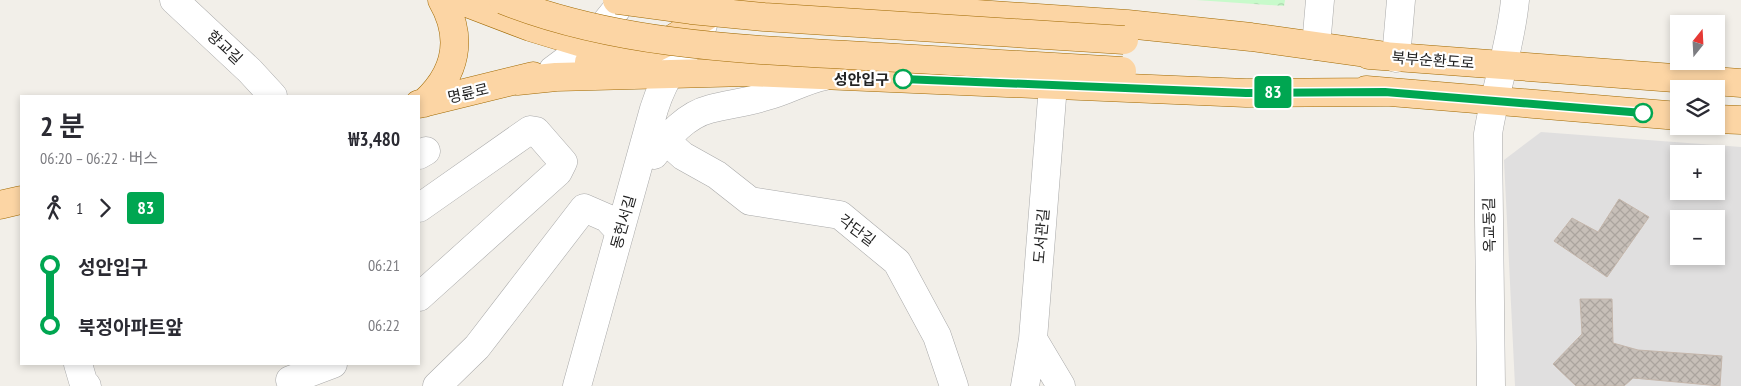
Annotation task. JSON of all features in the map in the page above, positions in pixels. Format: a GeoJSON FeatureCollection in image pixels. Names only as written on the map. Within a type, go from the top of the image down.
{"type":"FeatureCollection","features":[{"type":"Feature","properties":{"kind":"main road"},"geometry":{"type":"LineString","coordinates":[[421,104],[436,92],[451,66],[453,26],[442,0]]}},
{"type":"Feature","properties":{"kind":"main road"},"geometry":{"type":"LineString","coordinates":[[459,0],[530,27],[586,44],[635,66]]}},
{"type":"Feature","properties":{"kind":"main road"},"geometry":{"type":"LineString","coordinates":[[503,0],[578,25],[629,35],[682,42],[763,50],[1211,76],[1670,115]]}},
{"type":"Feature","properties":{"kind":"main road","name":"북부순환도로"},"geometry":{"type":"LineString","coordinates":[[617,0],[764,17],[1392,57],[1741,84]]}},
{"type":"Feature","properties":{"kind":"main road"},"geometry":{"type":"LineString","coordinates":[[516,81],[635,66],[656,48],[673,39],[708,7],[745,0]]}},
{"type":"Feature","properties":{"kind":"main road"},"geometry":{"type":"LineString","coordinates":[[767,0],[856,3],[1127,24],[1316,46],[1392,57]]}},
{"type":"Feature","properties":{"kind":"main road"},"geometry":{"type":"LineString","coordinates":[[516,81],[553,70],[600,60],[635,66],[669,76],[748,72],[1246,93],[1385,92]]}},
{"type":"Feature","properties":{"kind":"main road","name":"명륜로"},"geometry":{"type":"LineString","coordinates":[[421,104],[516,81]]}},
{"type":"Feature","properties":{"kind":"main road"},"geometry":{"type":"LineString","coordinates":[[1725,119],[1741,120]]}},
{"type":"Feature","properties":{"kind":"main road"},"geometry":{"type":"LineString","coordinates":[[0,205],[20,200]]}},
{"type":"Feature","properties":{"kind":"street","name":"향교길"},"geometry":{"type":"LineString","coordinates":[[174,0],[250,71],[272,95]]}},
{"type":"Feature","properties":{"kind":"street"},"geometry":{"type":"LineString","coordinates":[[553,70],[586,44],[613,15],[623,0]]}},
{"type":"Feature","properties":{"kind":"street"},"geometry":{"type":"LineString","coordinates":[[1316,46],[1320,0]]}},
{"type":"Feature","properties":{"kind":"street"},"geometry":{"type":"LineString","coordinates":[[1392,57],[1402,0]]}},
{"type":"Feature","properties":{"kind":"street","name":"옥교동길"},"geometry":{"type":"LineString","coordinates":[[1491,386],[1488,134],[1514,18],[1515,0]]}},
{"type":"Feature","properties":{"kind":"street"},"geometry":{"type":"LineString","coordinates":[[708,7],[707,34],[714,48],[726,61],[748,72]]}},
{"type":"Feature","properties":{"kind":"street"},"geometry":{"type":"LineString","coordinates":[[669,76],[700,33],[708,7]]}},
{"type":"Feature","properties":{"kind":"street"},"geometry":{"type":"LineString","coordinates":[[632,193],[648,162],[665,140],[679,126],[692,117],[708,109],[767,96],[811,79],[828,75]]}},
{"type":"Feature","properties":{"kind":"street","name":"동헌서길"},"geometry":{"type":"LineString","coordinates":[[577,386],[632,193],[642,147],[669,76]]}},
{"type":"Feature","properties":{"kind":"street","name":"도서관길"},"geometry":{"type":"LineString","coordinates":[[1025,386],[1032,339],[1053,85]]}},
{"type":"Feature","properties":{"kind":"street"},"geometry":{"type":"LineString","coordinates":[[420,207],[530,130],[536,131],[562,162],[558,172],[420,296]]}},
{"type":"Feature","properties":{"kind":"street","name":"각단길"},"geometry":{"type":"LineString","coordinates":[[665,140],[683,156],[716,174],[750,201],[840,215],[897,262],[937,336],[954,386]]}},
{"type":"Feature","properties":{"kind":"street"},"geometry":{"type":"LineString","coordinates":[[437,386],[477,347],[584,208],[607,218],[620,232]]}},
{"type":"Feature","properties":{"kind":"street"},"geometry":{"type":"LineString","coordinates":[[1032,339],[1061,386]]}},
{"type":"Feature","properties":{"kind":"street"},"geometry":{"type":"LineString","coordinates":[[78,365],[86,386]]}},
{"type":"Feature","properties":{"kind":"street"},"geometry":{"type":"LineString","coordinates":[[288,377],[330,365]]}},
{"type":"Feature","properties":{"kind":"shaded area"},"geometry":{"type":"Polygon","coordinates":[[[1541,132],[1714,145],[1670,145],[1670,200],[1725,200],[1725,146],[1741,147],[1741,386],[1515,386],[1504,160],[1541,132]]]}},
{"type":"Feature","properties":{"kind":"green space"},"geometry":{"type":"Polygon","coordinates":[[[1196,0],[1285,0],[1284,6],[1196,0]]]}},
{"type":"Feature","properties":{"kind":"building"},"geometry":{"type":"Polygon","coordinates":[[[1619,199],[1649,217],[1607,277],[1554,241],[1572,218],[1598,232],[1619,199]]]}},
{"type":"Feature","properties":{"kind":"building"},"geometry":{"type":"Polygon","coordinates":[[[1580,299],[1612,299],[1613,343],[1638,350],[1722,356],[1720,386],[1633,378],[1624,386],[1576,386],[1553,364],[1582,334],[1580,299]]]}},
{"type":"Feature","properties":{"kind":"bus line","name":"83"},"geometry":{"type":"LineString","coordinates":[[903,79],[1246,93],[1385,92],[1643,113]]}},
{"type":"Feature","properties":{"kind":"place","name":"성안입구"},"geometry":{"type":"Point","coordinates":[903,79]}}]}
